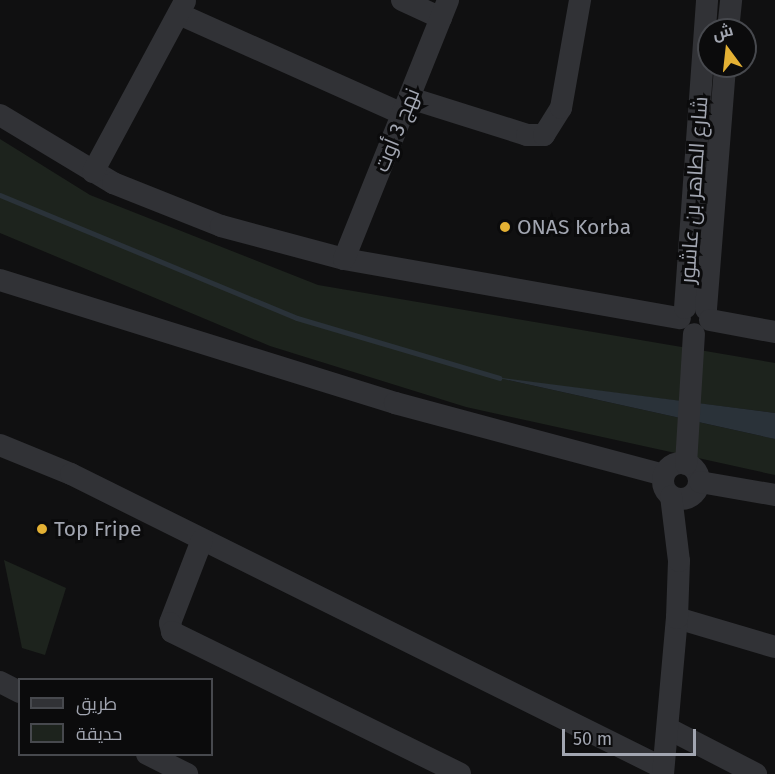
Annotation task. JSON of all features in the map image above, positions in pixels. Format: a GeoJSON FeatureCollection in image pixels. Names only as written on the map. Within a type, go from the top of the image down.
{"type":"FeatureCollection","features":[{"type":"Feature","properties":{"kind":"street"},"geometry":{"type":"LineString","coordinates":[[402,0],[445,9]]}},
{"type":"Feature","properties":{"kind":"street"},"geometry":{"type":"LineString","coordinates":[[93,172],[182,7],[406,106],[527,135],[544,135],[561,108],[580,0]]}},
{"type":"Feature","properties":{"kind":"street","name":"شارع الطاهر بن عاشور"},"geometry":{"type":"LineString","coordinates":[[695,322],[707,0]]}},
{"type":"Feature","properties":{"kind":"street"},"geometry":{"type":"LineString","coordinates":[[729,18],[731,0]]}},
{"type":"Feature","properties":{"kind":"street","name":"نهج 3 أوت"},"geometry":{"type":"LineString","coordinates":[[344,259],[445,9]]}},
{"type":"Feature","properties":{"kind":"street","name":"شارع الطاهر بن عاشور"},"geometry":{"type":"LineString","coordinates":[[695,322],[724,78]]}},
{"type":"Feature","properties":{"kind":"street"},"geometry":{"type":"LineString","coordinates":[[0,115],[93,172],[220,226],[344,259],[695,322],[775,332]]}},
{"type":"Feature","properties":{"kind":"street"},"geometry":{"type":"LineString","coordinates":[[0,280],[395,403],[683,478],[775,495]]}},
{"type":"Feature","properties":{"kind":"street"},"geometry":{"type":"LineString","coordinates":[[0,445],[70,474],[663,771],[669,729],[677,618],[683,478],[695,322]]}},
{"type":"Feature","properties":{"kind":"street"},"geometry":{"type":"LineString","coordinates":[[202,540],[170,623],[172,632],[460,774]]}},
{"type":"Feature","properties":{"kind":"street"},"geometry":{"type":"LineString","coordinates":[[677,618],[775,647]]}},
{"type":"Feature","properties":{"kind":"street"},"geometry":{"type":"LineString","coordinates":[[0,682],[18,691]]}},
{"type":"Feature","properties":{"kind":"street"},"geometry":{"type":"LineString","coordinates":[[669,729],[756,774]]}},
{"type":"Feature","properties":{"kind":"street"},"geometry":{"type":"LineString","coordinates":[[151,756],[187,774]]}},
{"type":"Feature","properties":{"kind":"green space"},"geometry":{"type":"Polygon","coordinates":[[[0,139],[90,195],[318,285],[775,363],[775,413],[504,379],[775,439],[775,475],[466,407],[270,346],[0,233],[0,139]]]}},
{"type":"Feature","properties":{"kind":"green space"},"geometry":{"type":"Polygon","coordinates":[[[4,560],[66,588],[45,655],[22,648],[4,560]]]}},
{"type":"Feature","properties":{"kind":"shaded area"},"geometry":{"type":"Polygon","coordinates":[[[494,377],[775,413],[775,439],[494,377]]]}},
{"type":"Feature","properties":{"kind":"waterway"},"geometry":{"type":"LineString","coordinates":[[0,195],[297,318],[499,378]]}},
{"type":"Feature","properties":{"kind":"place","name":"ONAS Korba"},"geometry":{"type":"Point","coordinates":[505,227]}},
{"type":"Feature","properties":{"kind":"place","name":"Top Fripe"},"geometry":{"type":"Point","coordinates":[42,529]}}]}
